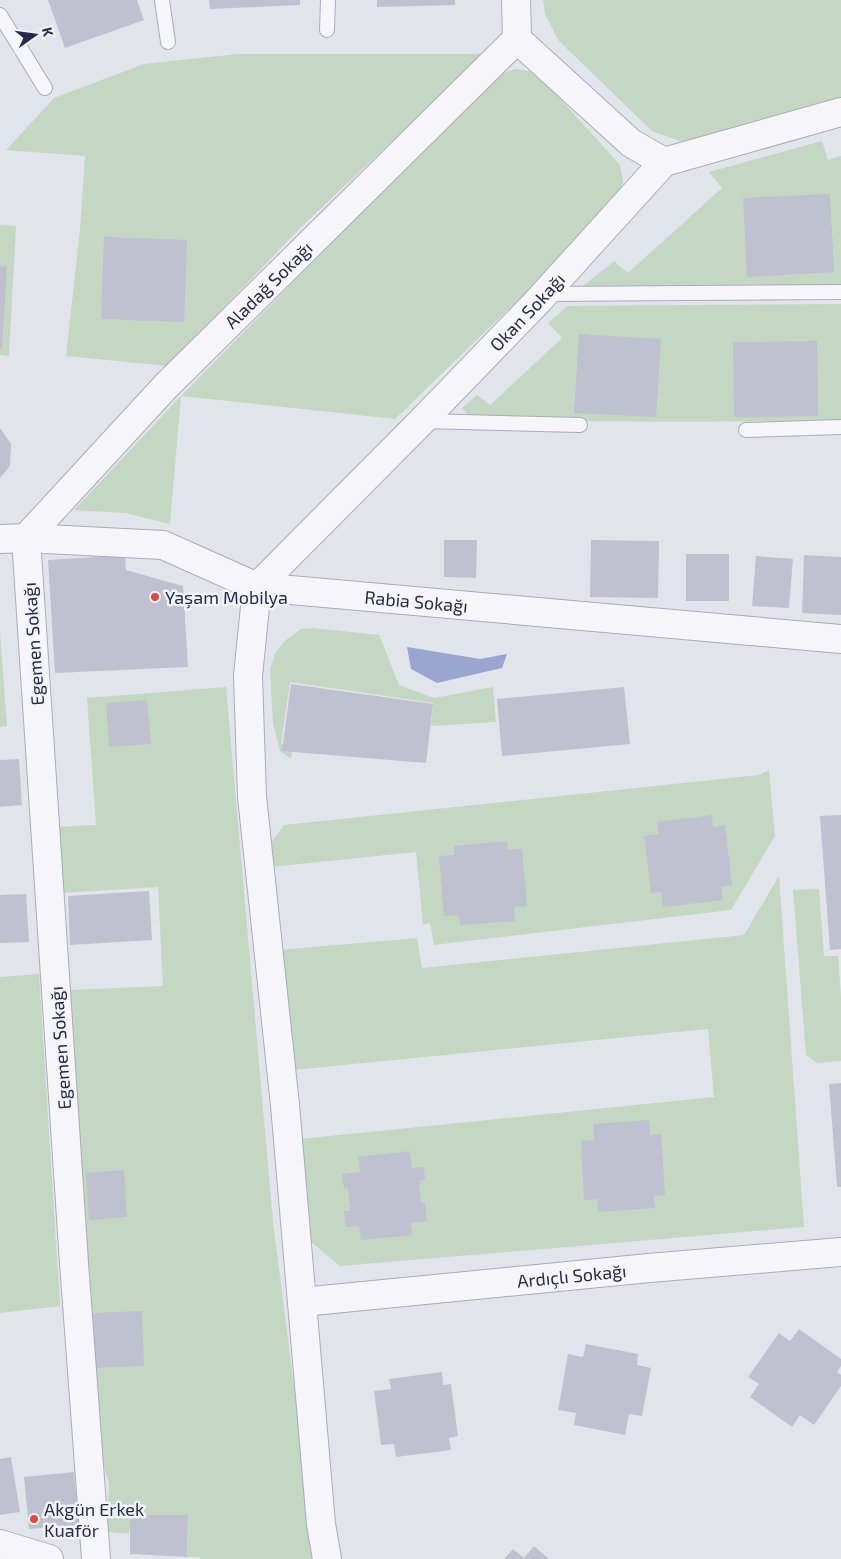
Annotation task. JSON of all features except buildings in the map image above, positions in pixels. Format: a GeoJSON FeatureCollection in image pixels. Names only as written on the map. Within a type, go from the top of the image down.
{"type":"FeatureCollection","features":[{"type":"Feature","properties":{"kind":"street"},"geometry":{"type":"LineString","coordinates":[[516,0],[516,39],[631,144],[664,162],[841,112]]}},
{"type":"Feature","properties":{"kind":"street","name":"Aladağ Sokağı"},"geometry":{"type":"LineString","coordinates":[[13,538],[516,39]]}},
{"type":"Feature","properties":{"kind":"street","name":"Okan Sokağı"},"geometry":{"type":"LineString","coordinates":[[257,587],[422,421],[544,294],[664,162]]}},
{"type":"Feature","properties":{"kind":"street","name":"Rabia Sokağı"},"geometry":{"type":"LineString","coordinates":[[13,538],[163,545],[257,587],[841,639]]}},
{"type":"Feature","properties":{"kind":"street","name":"Egemen Sokağı"},"geometry":{"type":"LineString","coordinates":[[13,538],[74,1262],[96,1559]]}},
{"type":"Feature","properties":{"kind":"street"},"geometry":{"type":"LineString","coordinates":[[257,587],[248,676],[252,797],[284,1095],[321,1524],[327,1559]]}},
{"type":"Feature","properties":{"kind":"street","name":"Ardıçlı Sokağı"},"geometry":{"type":"LineString","coordinates":[[302,1302],[649,1268],[841,1252]]}},
{"type":"Feature","properties":{"kind":"street"},"geometry":{"type":"LineString","coordinates":[[0,1544],[49,1559]]}},
{"type":"Feature","properties":{"kind":"lane"},"geometry":{"type":"LineString","coordinates":[[162,0],[168,42]]}},
{"type":"Feature","properties":{"kind":"lane"},"geometry":{"type":"LineString","coordinates":[[327,30],[328,0]]}},
{"type":"Feature","properties":{"kind":"lane"},"geometry":{"type":"LineString","coordinates":[[0,15],[45,88]]}},
{"type":"Feature","properties":{"kind":"lane"},"geometry":{"type":"LineString","coordinates":[[544,294],[841,292]]}},
{"type":"Feature","properties":{"kind":"lane"},"geometry":{"type":"LineString","coordinates":[[422,421],[580,425]]}},
{"type":"Feature","properties":{"kind":"lane"},"geometry":{"type":"LineString","coordinates":[[746,430],[841,427]]}},
{"type":"Feature","properties":{"kind":"green space"},"geometry":{"type":"Polygon","coordinates":[[[543,0],[841,0],[841,102],[685,143],[652,131],[558,40],[545,14],[543,0]]]}},
{"type":"Feature","properties":{"kind":"green space"},"geometry":{"type":"Polygon","coordinates":[[[237,54],[484,54],[299,229],[168,366],[66,356],[80,230],[85,156],[6,150],[54,98],[144,64],[237,54]]]}},
{"type":"Feature","properties":{"kind":"green space"},"geometry":{"type":"Polygon","coordinates":[[[515,69],[536,72],[620,165],[623,181],[616,205],[395,419],[181,396],[496,76],[515,69]]]}},
{"type":"Feature","properties":{"kind":"green space"},"geometry":{"type":"Polygon","coordinates":[[[822,141],[828,160],[841,156],[841,292],[573,294],[614,261],[628,273],[722,188],[709,172],[822,141]]]}},
{"type":"Feature","properties":{"kind":"green space"},"geometry":{"type":"Polygon","coordinates":[[[0,225],[16,226],[9,356],[0,355],[0,225]]]}},
{"type":"Feature","properties":{"kind":"green space"},"geometry":{"type":"Polygon","coordinates":[[[841,304],[841,420],[656,422],[470,418],[462,408],[477,395],[490,405],[562,338],[548,323],[567,306],[841,304]]]}},
{"type":"Feature","properties":{"kind":"green space"},"geometry":{"type":"Polygon","coordinates":[[[181,396],[170,524],[126,513],[74,510],[181,396]]]}},
{"type":"Feature","properties":{"kind":"green space"},"geometry":{"type":"Polygon","coordinates":[[[313,628],[379,635],[399,685],[434,698],[493,687],[496,722],[431,726],[433,703],[290,682],[281,744],[293,746],[291,759],[280,751],[273,723],[270,670],[276,651],[286,640],[301,629],[313,628]]]}},
{"type":"Feature","properties":{"kind":"green space"},"geometry":{"type":"Polygon","coordinates":[[[0,631],[7,726],[0,727],[0,631]]]}},
{"type":"Feature","properties":{"kind":"green space"},"geometry":{"type":"Polygon","coordinates":[[[226,687],[273,1222],[313,1536],[318,1559],[200,1559],[200,1557],[187,1557],[188,1515],[131,1515],[129,1534],[107,1532],[109,1483],[100,1454],[69,990],[163,986],[158,887],[60,893],[55,827],[96,825],[87,698],[226,687]]]}},
{"type":"Feature","properties":{"kind":"green space"},"geometry":{"type":"Polygon","coordinates":[[[769,770],[775,836],[731,910],[434,945],[430,923],[423,925],[416,852],[271,867],[269,845],[284,825],[759,775],[769,770]]]}},
{"type":"Feature","properties":{"kind":"green space"},"geometry":{"type":"Polygon","coordinates":[[[779,876],[804,1227],[340,1266],[311,1242],[300,1139],[714,1097],[708,1029],[293,1070],[280,950],[417,938],[422,968],[744,935],[779,876]]]}},
{"type":"Feature","properties":{"kind":"green space"},"geometry":{"type":"Polygon","coordinates":[[[819,889],[824,956],[838,956],[841,998],[841,1061],[817,1063],[806,1055],[793,890],[819,889]]]}},
{"type":"Feature","properties":{"kind":"green space"},"geometry":{"type":"Polygon","coordinates":[[[39,974],[60,1306],[0,1313],[0,977],[39,974]]]}},
{"type":"Feature","properties":{"kind":"water"},"geometry":{"type":"Polygon","coordinates":[[[407,647],[480,659],[507,654],[502,668],[437,683],[411,669],[407,647]]]}},
{"type":"Feature","properties":{"kind":"place","name":"Yaşam Mobilya"},"geometry":{"type":"Point","coordinates":[155,597]}},
{"type":"Feature","properties":{"kind":"place","name":"Akgün Erkek Kuaför"},"geometry":{"type":"Point","coordinates":[34,1519]}}]}
